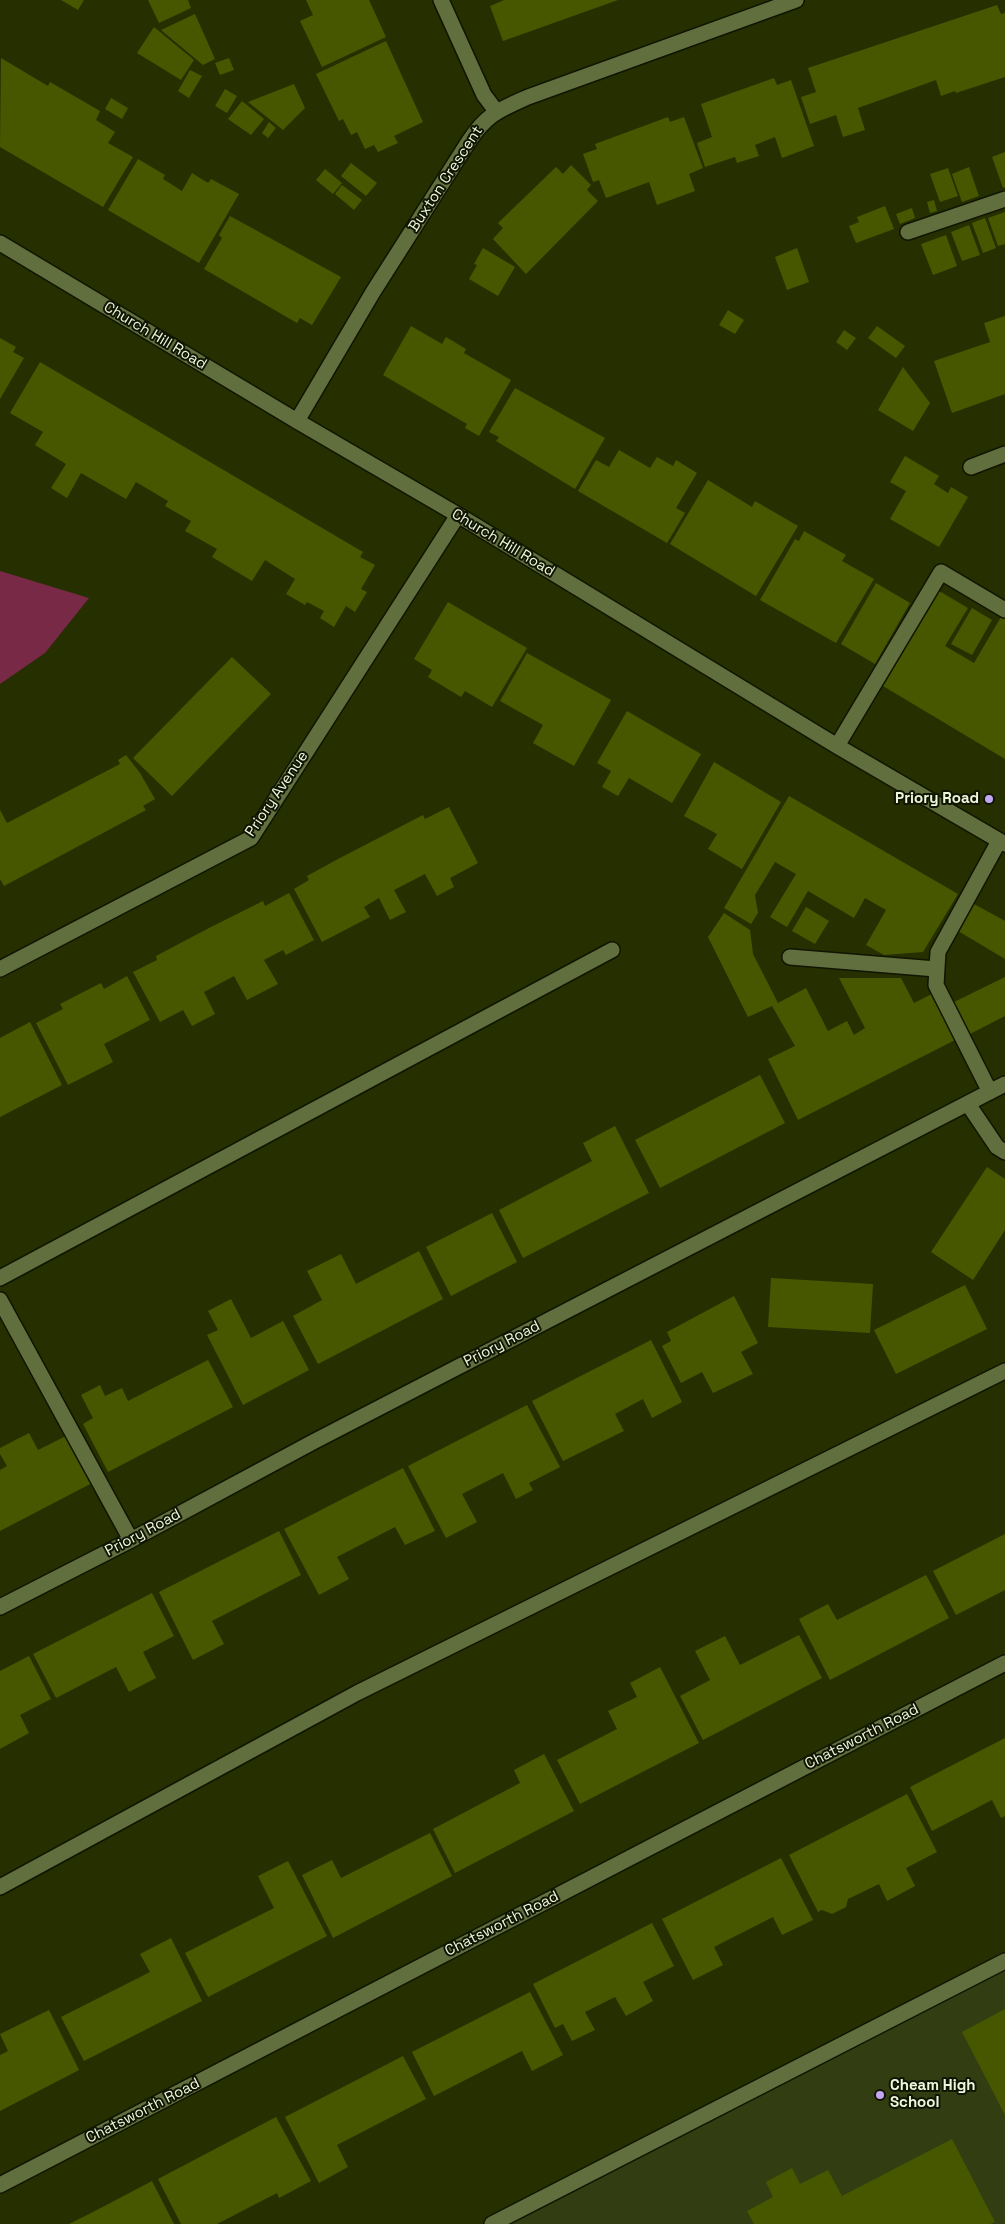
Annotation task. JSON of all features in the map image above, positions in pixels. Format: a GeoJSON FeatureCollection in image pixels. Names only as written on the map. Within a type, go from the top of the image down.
{"type":"FeatureCollection","features":[{"type":"Feature","properties":{"kind":"street"},"geometry":{"type":"LineString","coordinates":[[441,0],[484,95],[496,111]]}},
{"type":"Feature","properties":{"kind":"street","name":"Buxton Crescent"},"geometry":{"type":"LineString","coordinates":[[297,421],[373,292],[480,124],[496,111],[528,96],[788,1]]}},
{"type":"Feature","properties":{"kind":"street"},"geometry":{"type":"LineString","coordinates":[[908,232],[1005,200]]}},
{"type":"Feature","properties":{"kind":"street","name":"Church Hill Road"},"geometry":{"type":"LineString","coordinates":[[0,243],[458,515],[837,746],[1002,842]]}},
{"type":"Feature","properties":{"kind":"street"},"geometry":{"type":"LineString","coordinates":[[971,467],[1005,454]]}},
{"type":"Feature","properties":{"kind":"street","name":"Priory Avenue"},"geometry":{"type":"LineString","coordinates":[[0,969],[251,838],[458,515]]}},
{"type":"Feature","properties":{"kind":"street"},"geometry":{"type":"LineString","coordinates":[[837,746],[941,572],[1005,610]]}},
{"type":"Feature","properties":{"kind":"street"},"geometry":{"type":"LineString","coordinates":[[990,1092],[936,985],[936,969],[938,952],[1002,842]]}},
{"type":"Feature","properties":{"kind":"street"},"geometry":{"type":"LineString","coordinates":[[0,1278],[612,950]]}},
{"type":"Feature","properties":{"kind":"street"},"geometry":{"type":"LineString","coordinates":[[790,957],[936,969]]}},
{"type":"Feature","properties":{"kind":"street","name":"Priory Road"},"geometry":{"type":"LineString","coordinates":[[0,1607],[804,1186],[1005,1084]]}},
{"type":"Feature","properties":{"kind":"street"},"geometry":{"type":"LineString","coordinates":[[968,1104],[997,1147],[1005,1152]]}},
{"type":"Feature","properties":{"kind":"street"},"geometry":{"type":"LineString","coordinates":[[0,1300],[131,1540]]}},
{"type":"Feature","properties":{"kind":"street"},"geometry":{"type":"LineString","coordinates":[[0,1887],[356,1693],[1005,1371]]}},
{"type":"Feature","properties":{"kind":"street","name":"Chatsworth Road"},"geometry":{"type":"LineString","coordinates":[[0,2185],[1005,1663]]}},
{"type":"Feature","properties":{"kind":"street"},"geometry":{"type":"LineString","coordinates":[[492,2224],[1005,1961]]}},
{"type":"Feature","properties":{"kind":"shaded area"},"geometry":{"type":"Polygon","coordinates":[[[0,571],[89,598],[45,653],[0,684],[0,571]]]}},
{"type":"Feature","properties":{"kind":"shaded area","name":"Cheam High School"},"geometry":{"type":"Polygon","coordinates":[[[1005,1965],[1005,2224],[507,2224],[1005,1965]]]}},
{"type":"Feature","properties":{"kind":"building"},"geometry":{"type":"Polygon","coordinates":[[[61,0],[84,0],[78,10],[61,0]]]}},
{"type":"Feature","properties":{"kind":"building"},"geometry":{"type":"Polygon","coordinates":[[[148,0],[188,0],[191,8],[159,23],[148,0]]]}},
{"type":"Feature","properties":{"kind":"building"},"geometry":{"type":"Polygon","coordinates":[[[306,0],[369,0],[386,37],[322,67],[300,21],[313,15],[306,0]]]}},
{"type":"Feature","properties":{"kind":"building"},"geometry":{"type":"Polygon","coordinates":[[[504,0],[618,0],[503,41],[490,6],[504,0]]]}},
{"type":"Feature","properties":{"kind":"building"},"geometry":{"type":"Polygon","coordinates":[[[997,5],[1001,14],[1005,13],[1005,77],[941,96],[936,80],[858,108],[865,130],[843,137],[836,115],[810,124],[801,97],[816,92],[808,68],[997,5]]]}},
{"type":"Feature","properties":{"kind":"building"},"geometry":{"type":"Polygon","coordinates":[[[195,14],[215,59],[203,65],[161,30],[195,14]]]}},
{"type":"Feature","properties":{"kind":"building"},"geometry":{"type":"Polygon","coordinates":[[[154,27],[194,60],[181,80],[137,53],[154,27]]]}},
{"type":"Feature","properties":{"kind":"building"},"geometry":{"type":"Polygon","coordinates":[[[386,41],[423,122],[394,136],[398,143],[378,152],[374,145],[365,149],[357,132],[351,135],[343,119],[339,121],[316,74],[386,41]]]}},
{"type":"Feature","properties":{"kind":"building"},"geometry":{"type":"Polygon","coordinates":[[[1,58],[48,86],[50,82],[100,111],[96,120],[115,132],[108,143],[133,157],[103,207],[0,147],[1,58]]]}},
{"type":"Feature","properties":{"kind":"building"},"geometry":{"type":"Polygon","coordinates":[[[229,58],[234,70],[220,75],[215,63],[229,58]]]}},
{"type":"Feature","properties":{"kind":"building"},"geometry":{"type":"Polygon","coordinates":[[[190,70],[202,76],[189,98],[178,91],[190,70]]]}},
{"type":"Feature","properties":{"kind":"building"},"geometry":{"type":"Polygon","coordinates":[[[774,78],[777,85],[791,80],[814,146],[782,158],[775,137],[755,145],[759,156],[737,163],[735,157],[705,167],[697,143],[712,137],[701,104],[774,78]]]}},
{"type":"Feature","properties":{"kind":"building"},"geometry":{"type":"Polygon","coordinates":[[[294,84],[305,108],[283,130],[248,102],[294,84]]]}},
{"type":"Feature","properties":{"kind":"building"},"geometry":{"type":"Polygon","coordinates":[[[225,89],[237,96],[227,113],[215,106],[225,89]]]}},
{"type":"Feature","properties":{"kind":"building"},"geometry":{"type":"Polygon","coordinates":[[[111,98],[128,108],[122,119],[105,109],[111,98]]]}},
{"type":"Feature","properties":{"kind":"building"},"geometry":{"type":"Polygon","coordinates":[[[242,101],[264,119],[251,135],[228,119],[242,101]]]}},
{"type":"Feature","properties":{"kind":"building"},"geometry":{"type":"Polygon","coordinates":[[[668,117],[670,122],[684,117],[703,168],[689,174],[695,191],[657,205],[649,182],[606,198],[599,180],[593,182],[583,154],[597,149],[595,144],[668,117]]]}},
{"type":"Feature","properties":{"kind":"building"},"geometry":{"type":"Polygon","coordinates":[[[269,122],[276,128],[268,138],[262,133],[269,122]]]}},
{"type":"Feature","properties":{"kind":"building"},"geometry":{"type":"Polygon","coordinates":[[[1005,152],[1005,187],[1003,188],[992,157],[1005,152]]]}},
{"type":"Feature","properties":{"kind":"building"},"geometry":{"type":"Polygon","coordinates":[[[138,159],[165,175],[163,179],[182,191],[192,173],[208,183],[211,179],[239,194],[199,263],[108,210],[138,159]]]}},
{"type":"Feature","properties":{"kind":"building"},"geometry":{"type":"Polygon","coordinates":[[[351,163],[377,183],[366,196],[341,176],[351,163]]]}},
{"type":"Feature","properties":{"kind":"building"},"geometry":{"type":"Polygon","coordinates":[[[571,165],[591,185],[587,190],[598,201],[526,274],[493,239],[503,228],[498,223],[556,167],[563,174],[571,165]]]}},
{"type":"Feature","properties":{"kind":"building"},"geometry":{"type":"Polygon","coordinates":[[[969,167],[979,196],[962,202],[952,174],[969,167]]]}},
{"type":"Feature","properties":{"kind":"building"},"geometry":{"type":"Polygon","coordinates":[[[948,168],[958,196],[940,202],[930,174],[948,168]]]}},
{"type":"Feature","properties":{"kind":"building"},"geometry":{"type":"Polygon","coordinates":[[[325,169],[342,183],[333,194],[316,180],[325,169]]]}},
{"type":"Feature","properties":{"kind":"building"},"geometry":{"type":"Polygon","coordinates":[[[342,185],[362,200],[354,210],[335,194],[342,185]]]}},
{"type":"Feature","properties":{"kind":"building"},"geometry":{"type":"Polygon","coordinates":[[[934,200],[937,211],[930,213],[927,202],[934,200]]]}},
{"type":"Feature","properties":{"kind":"building"},"geometry":{"type":"Polygon","coordinates":[[[885,206],[894,229],[856,243],[849,226],[859,222],[857,217],[885,206]]]}},
{"type":"Feature","properties":{"kind":"building"},"geometry":{"type":"Polygon","coordinates":[[[912,208],[915,218],[900,224],[896,214],[912,208]]]}},
{"type":"Feature","properties":{"kind":"building"},"geometry":{"type":"Polygon","coordinates":[[[1005,212],[1005,244],[998,246],[988,218],[1005,212]]]}},
{"type":"Feature","properties":{"kind":"building"},"geometry":{"type":"Polygon","coordinates":[[[230,216],[341,277],[312,325],[300,318],[297,323],[204,269],[222,238],[219,235],[230,216]]]}},
{"type":"Feature","properties":{"kind":"building"},"geometry":{"type":"Polygon","coordinates":[[[985,218],[996,248],[983,253],[972,223],[985,218]]]}},
{"type":"Feature","properties":{"kind":"building"},"geometry":{"type":"Polygon","coordinates":[[[969,225],[980,255],[962,261],[951,232],[969,225]]]}},
{"type":"Feature","properties":{"kind":"building"},"geometry":{"type":"Polygon","coordinates":[[[946,235],[957,266],[933,275],[921,244],[946,235]]]}},
{"type":"Feature","properties":{"kind":"building"},"geometry":{"type":"Polygon","coordinates":[[[483,248],[515,267],[498,296],[469,279],[477,265],[474,264],[483,248]]]}},
{"type":"Feature","properties":{"kind":"building"},"geometry":{"type":"Polygon","coordinates":[[[797,248],[809,282],[787,290],[775,257],[797,248]]]}},
{"type":"Feature","properties":{"kind":"building"},"geometry":{"type":"Polygon","coordinates":[[[728,310],[744,320],[735,334],[719,325],[728,310]]]}},
{"type":"Feature","properties":{"kind":"building"},"geometry":{"type":"Polygon","coordinates":[[[1005,316],[1005,394],[952,413],[934,361],[990,342],[984,323],[1005,316]]]}},
{"type":"Feature","properties":{"kind":"building"},"geometry":{"type":"Polygon","coordinates":[[[411,326],[442,344],[446,337],[466,349],[464,353],[511,380],[479,436],[465,428],[467,424],[383,375],[411,326]]]}},
{"type":"Feature","properties":{"kind":"building"},"geometry":{"type":"Polygon","coordinates":[[[877,326],[905,346],[896,358],[868,338],[877,326]]]}},
{"type":"Feature","properties":{"kind":"building"},"geometry":{"type":"Polygon","coordinates":[[[844,330],[856,338],[847,350],[836,342],[844,330]]]}},
{"type":"Feature","properties":{"kind":"building"},"geometry":{"type":"Polygon","coordinates":[[[0,338],[16,347],[13,352],[24,358],[0,399],[0,338]]]}},
{"type":"Feature","properties":{"kind":"building"},"geometry":{"type":"Polygon","coordinates":[[[40,362],[363,552],[360,557],[375,565],[361,589],[367,592],[355,612],[346,606],[334,627],[320,618],[324,611],[307,602],[305,605],[286,594],[295,579],[265,560],[252,581],[212,557],[217,549],[185,531],[191,521],[165,506],[168,501],[136,482],[126,499],[81,473],[67,498],[51,488],[66,464],[35,445],[43,432],[10,413],[40,362]]]}},
{"type":"Feature","properties":{"kind":"building"},"geometry":{"type":"Polygon","coordinates":[[[903,367],[930,403],[913,431],[878,410],[903,367]]]}},
{"type":"Feature","properties":{"kind":"building"},"geometry":{"type":"Polygon","coordinates":[[[515,388],[605,438],[575,489],[496,441],[499,437],[489,432],[515,388]]]}},
{"type":"Feature","properties":{"kind":"building"},"geometry":{"type":"Polygon","coordinates":[[[619,450],[650,468],[657,457],[673,466],[676,460],[697,473],[676,508],[685,513],[667,543],[578,491],[596,460],[609,467],[619,450]]]}},
{"type":"Feature","properties":{"kind":"building"},"geometry":{"type":"Polygon","coordinates":[[[905,456],[939,476],[934,484],[948,493],[951,487],[968,497],[939,547],[890,519],[906,491],[890,482],[905,456]]]}},
{"type":"Feature","properties":{"kind":"building"},"geometry":{"type":"Polygon","coordinates":[[[708,480],[752,507],[755,501],[798,526],[756,596],[670,544],[708,480]]]}},
{"type":"Feature","properties":{"kind":"building"},"geometry":{"type":"Polygon","coordinates":[[[804,531],[846,555],[842,561],[874,579],[836,643],[760,600],[795,539],[799,541],[804,531]]]}},
{"type":"Feature","properties":{"kind":"building"},"geometry":{"type":"Polygon","coordinates":[[[876,583],[910,603],[875,664],[841,644],[876,583]]]}},
{"type":"Feature","properties":{"kind":"building"},"geometry":{"type":"Polygon","coordinates":[[[939,591],[968,608],[945,646],[974,663],[1001,617],[1005,619],[1005,759],[883,686],[939,591]]]}},
{"type":"Feature","properties":{"kind":"building"},"geometry":{"type":"Polygon","coordinates":[[[448,602],[527,648],[492,707],[465,691],[461,697],[428,677],[432,670],[414,659],[448,602]]]}},
{"type":"Feature","properties":{"kind":"building"},"geometry":{"type":"Polygon","coordinates":[[[972,608],[992,620],[972,655],[951,644],[972,608]]]}},
{"type":"Feature","properties":{"kind":"building"},"geometry":{"type":"Polygon","coordinates":[[[527,653],[611,700],[574,766],[533,743],[543,725],[500,701],[527,653]]]}},
{"type":"Feature","properties":{"kind":"building"},"geometry":{"type":"Polygon","coordinates":[[[232,657],[271,694],[172,796],[133,758],[232,657]]]}},
{"type":"Feature","properties":{"kind":"building"},"geometry":{"type":"Polygon","coordinates":[[[627,711],[701,754],[672,803],[629,778],[618,796],[602,787],[611,771],[597,763],[627,711]]]}},
{"type":"Feature","properties":{"kind":"building"},"geometry":{"type":"Polygon","coordinates":[[[126,755],[140,773],[155,799],[143,806],[146,810],[4,886],[0,879],[0,810],[7,823],[120,764],[118,760],[126,755]]]}},
{"type":"Feature","properties":{"kind":"building"},"geometry":{"type":"Polygon","coordinates":[[[714,762],[781,802],[742,869],[708,849],[717,834],[684,816],[714,762]]]}},
{"type":"Feature","properties":{"kind":"building"},"geometry":{"type":"Polygon","coordinates":[[[789,796],[958,894],[923,952],[884,955],[866,945],[886,910],[865,898],[854,918],[808,891],[787,927],[770,917],[796,874],[775,862],[755,895],[758,913],[751,924],[724,908],[789,796]]]}},
{"type":"Feature","properties":{"kind":"building"},"geometry":{"type":"Polygon","coordinates":[[[449,807],[478,863],[450,878],[454,887],[437,896],[425,874],[394,890],[406,912],[390,920],[379,898],[364,907],[370,917],[322,942],[294,889],[309,880],[307,876],[338,859],[423,815],[425,819],[449,807]]]}},
{"type":"Feature","properties":{"kind":"building"},"geometry":{"type":"Polygon","coordinates":[[[289,893],[314,940],[286,955],[283,950],[264,960],[278,984],[247,1000],[234,976],[204,992],[215,1014],[192,1026],[183,1010],[160,1022],[133,972],[157,960],[156,956],[209,928],[263,901],[265,906],[289,893]]]}},
{"type":"Feature","properties":{"kind":"building"},"geometry":{"type":"Polygon","coordinates":[[[974,904],[1005,921],[1005,959],[958,931],[974,904]]]}},
{"type":"Feature","properties":{"kind":"building"},"geometry":{"type":"Polygon","coordinates":[[[806,907],[829,921],[815,944],[792,931],[806,907]]]}},
{"type":"Feature","properties":{"kind":"building"},"geometry":{"type":"Polygon","coordinates":[[[724,913],[750,930],[753,954],[778,1003],[806,988],[828,1031],[847,1021],[854,1035],[865,1028],[839,978],[901,978],[914,1003],[932,994],[955,1040],[798,1120],[768,1059],[795,1046],[772,1006],[748,1017],[708,937],[724,913]]]}},
{"type":"Feature","properties":{"kind":"building"},"geometry":{"type":"Polygon","coordinates":[[[127,976],[150,1020],[104,1044],[113,1062],[68,1085],[36,1023],[63,1009],[60,1004],[101,983],[104,989],[127,976]]]}},
{"type":"Feature","properties":{"kind":"building"},"geometry":{"type":"Polygon","coordinates":[[[1005,977],[1005,1016],[968,1035],[952,1003],[1005,977]]]}},
{"type":"Feature","properties":{"kind":"building"},"geometry":{"type":"Polygon","coordinates":[[[30,1022],[62,1085],[0,1117],[0,1038],[30,1022]]]}},
{"type":"Feature","properties":{"kind":"building"},"geometry":{"type":"Polygon","coordinates":[[[760,1075],[785,1123],[660,1188],[635,1140],[760,1075]]]}},
{"type":"Feature","properties":{"kind":"building"},"geometry":{"type":"Polygon","coordinates":[[[615,1126],[649,1193],[523,1258],[499,1210],[592,1161],[583,1143],[615,1126]]]}},
{"type":"Feature","properties":{"kind":"building"},"geometry":{"type":"Polygon","coordinates":[[[987,1167],[1005,1179],[1005,1230],[973,1280],[931,1252],[987,1167]]]}},
{"type":"Feature","properties":{"kind":"building"},"geometry":{"type":"Polygon","coordinates":[[[492,1213],[517,1262],[451,1296],[426,1247],[492,1213]]]}},
{"type":"Feature","properties":{"kind":"building"},"geometry":{"type":"Polygon","coordinates":[[[419,1251],[443,1299],[318,1364],[293,1316],[322,1300],[307,1271],[341,1254],[356,1284],[419,1251]]]}},
{"type":"Feature","properties":{"kind":"building"},"geometry":{"type":"Polygon","coordinates":[[[771,1278],[873,1284],[870,1333],[768,1327],[771,1278]]]}},
{"type":"Feature","properties":{"kind":"building"},"geometry":{"type":"Polygon","coordinates":[[[965,1285],[987,1329],[896,1374],[874,1330],[965,1285]]]}},
{"type":"Feature","properties":{"kind":"building"},"geometry":{"type":"Polygon","coordinates":[[[734,1296],[758,1343],[741,1352],[753,1374],[713,1393],[702,1372],[681,1383],[662,1346],[671,1341],[667,1332],[734,1296]]]}},
{"type":"Feature","properties":{"kind":"building"},"geometry":{"type":"Polygon","coordinates":[[[231,1299],[251,1338],[283,1321],[309,1370],[243,1405],[207,1335],[218,1330],[208,1311],[231,1299]]]}},
{"type":"Feature","properties":{"kind":"building"},"geometry":{"type":"Polygon","coordinates":[[[651,1340],[682,1402],[652,1418],[643,1399],[615,1414],[624,1431],[563,1461],[532,1401],[651,1340]]]}},
{"type":"Feature","properties":{"kind":"building"},"geometry":{"type":"Polygon","coordinates":[[[208,1360],[233,1407],[108,1472],[83,1424],[93,1418],[81,1395],[100,1385],[105,1396],[122,1388],[128,1401],[208,1360]]]}},
{"type":"Feature","properties":{"kind":"building"},"geometry":{"type":"Polygon","coordinates":[[[527,1405],[560,1467],[529,1483],[533,1490],[516,1499],[503,1473],[462,1494],[477,1522],[446,1538],[408,1466],[527,1405]]]}},
{"type":"Feature","properties":{"kind":"building"},"geometry":{"type":"Polygon","coordinates":[[[29,1433],[38,1450],[70,1434],[94,1482],[0,1531],[0,1470],[7,1466],[0,1454],[0,1448],[29,1433]]]}},
{"type":"Feature","properties":{"kind":"building"},"geometry":{"type":"Polygon","coordinates":[[[403,1468],[435,1531],[405,1545],[395,1527],[337,1557],[349,1579],[319,1595],[284,1529],[403,1468]]]}},
{"type":"Feature","properties":{"kind":"building"},"geometry":{"type":"Polygon","coordinates":[[[279,1531],[301,1575],[212,1621],[224,1644],[193,1660],[159,1592],[279,1531]]]}},
{"type":"Feature","properties":{"kind":"building"},"geometry":{"type":"Polygon","coordinates":[[[1005,1534],[1005,1590],[956,1615],[933,1571],[1005,1534]]]}},
{"type":"Feature","properties":{"kind":"building"},"geometry":{"type":"Polygon","coordinates":[[[926,1575],[949,1618],[830,1680],[799,1619],[828,1604],[837,1620],[926,1575]]]}},
{"type":"Feature","properties":{"kind":"building"},"geometry":{"type":"Polygon","coordinates":[[[152,1593],[174,1636],[143,1652],[156,1678],[129,1692],[116,1667],[56,1698],[33,1654],[152,1593]]]}},
{"type":"Feature","properties":{"kind":"building"},"geometry":{"type":"Polygon","coordinates":[[[799,1635],[822,1678],[703,1740],[680,1696],[710,1680],[695,1651],[725,1636],[740,1665],[799,1635]]]}},
{"type":"Feature","properties":{"kind":"building"},"geometry":{"type":"Polygon","coordinates":[[[29,1656],[51,1699],[20,1715],[29,1733],[0,1749],[0,1671],[29,1656]]]}},
{"type":"Feature","properties":{"kind":"building"},"geometry":{"type":"Polygon","coordinates":[[[660,1667],[699,1743],[580,1804],[557,1760],[617,1729],[608,1711],[637,1697],[630,1683],[660,1667]]]}},
{"type":"Feature","properties":{"kind":"building"},"geometry":{"type":"Polygon","coordinates":[[[1005,1738],[1005,1816],[1001,1818],[992,1800],[932,1831],[910,1787],[1005,1738]]]}},
{"type":"Feature","properties":{"kind":"building"},"geometry":{"type":"Polygon","coordinates":[[[544,1754],[574,1811],[455,1873],[433,1829],[520,1783],[514,1770],[544,1754]]]}},
{"type":"Feature","properties":{"kind":"building"},"geometry":{"type":"Polygon","coordinates":[[[907,1794],[937,1852],[906,1868],[915,1886],[887,1901],[879,1884],[848,1899],[846,1907],[832,1914],[822,1910],[818,1912],[789,1855],[907,1794]]]}},
{"type":"Feature","properties":{"kind":"building"},"geometry":{"type":"Polygon","coordinates":[[[430,1833],[452,1876],[333,1938],[302,1875],[332,1860],[341,1878],[430,1833]]]}},
{"type":"Feature","properties":{"kind":"building"},"geometry":{"type":"Polygon","coordinates":[[[781,1858],[813,1920],[782,1935],[773,1917],[714,1947],[723,1965],[693,1980],[662,1919],[781,1858]]]}},
{"type":"Feature","properties":{"kind":"building"},"geometry":{"type":"Polygon","coordinates":[[[288,1861],[327,1936],[208,1997],[185,1953],[274,1908],[258,1876],[288,1861]]]}},
{"type":"Feature","properties":{"kind":"building"},"geometry":{"type":"Polygon","coordinates":[[[652,1923],[674,1966],[643,1982],[653,2001],[626,2016],[615,1997],[585,2012],[595,2030],[572,2041],[563,2024],[555,2028],[533,1984],[652,1923]]]}},
{"type":"Feature","properties":{"kind":"building"},"geometry":{"type":"Polygon","coordinates":[[[171,1938],[202,2001],[84,2061],[61,2017],[150,1972],[140,1954],[171,1938]]]}},
{"type":"Feature","properties":{"kind":"building"},"geometry":{"type":"Polygon","coordinates":[[[530,1992],[563,2055],[532,2071],[522,2051],[434,2096],[412,2052],[530,1992]]]}},
{"type":"Feature","properties":{"kind":"building"},"geometry":{"type":"Polygon","coordinates":[[[1005,2009],[1005,2115],[962,2032],[1005,2009]]]}},
{"type":"Feature","properties":{"kind":"building"},"geometry":{"type":"Polygon","coordinates":[[[49,2010],[79,2070],[0,2111],[0,2055],[8,2051],[0,2034],[49,2010]]]}},
{"type":"Feature","properties":{"kind":"building"},"geometry":{"type":"Polygon","coordinates":[[[403,2056],[426,2099],[337,2145],[348,2167],[319,2183],[285,2117],[403,2056]]]}},
{"type":"Feature","properties":{"kind":"building"},"geometry":{"type":"Polygon","coordinates":[[[276,2117],[311,2181],[279,2198],[277,2193],[217,2224],[181,2224],[158,2179],[276,2117]]]}},
{"type":"Feature","properties":{"kind":"building"},"geometry":{"type":"Polygon","coordinates":[[[952,2139],[995,2222],[990,2224],[754,2224],[747,2211],[773,2197],[766,2182],[792,2168],[800,2184],[828,2170],[842,2196],[952,2139]]]}},
{"type":"Feature","properties":{"kind":"building"},"geometry":{"type":"Polygon","coordinates":[[[152,2181],[174,2224],[69,2224],[93,2212],[152,2181]]]}},
{"type":"Feature","properties":{"kind":"place","name":"Priory Road"},"geometry":{"type":"Point","coordinates":[989,799]}},
{"type":"Feature","properties":{"kind":"place","name":"Cheam High School"},"geometry":{"type":"Point","coordinates":[880,2095]}}]}
